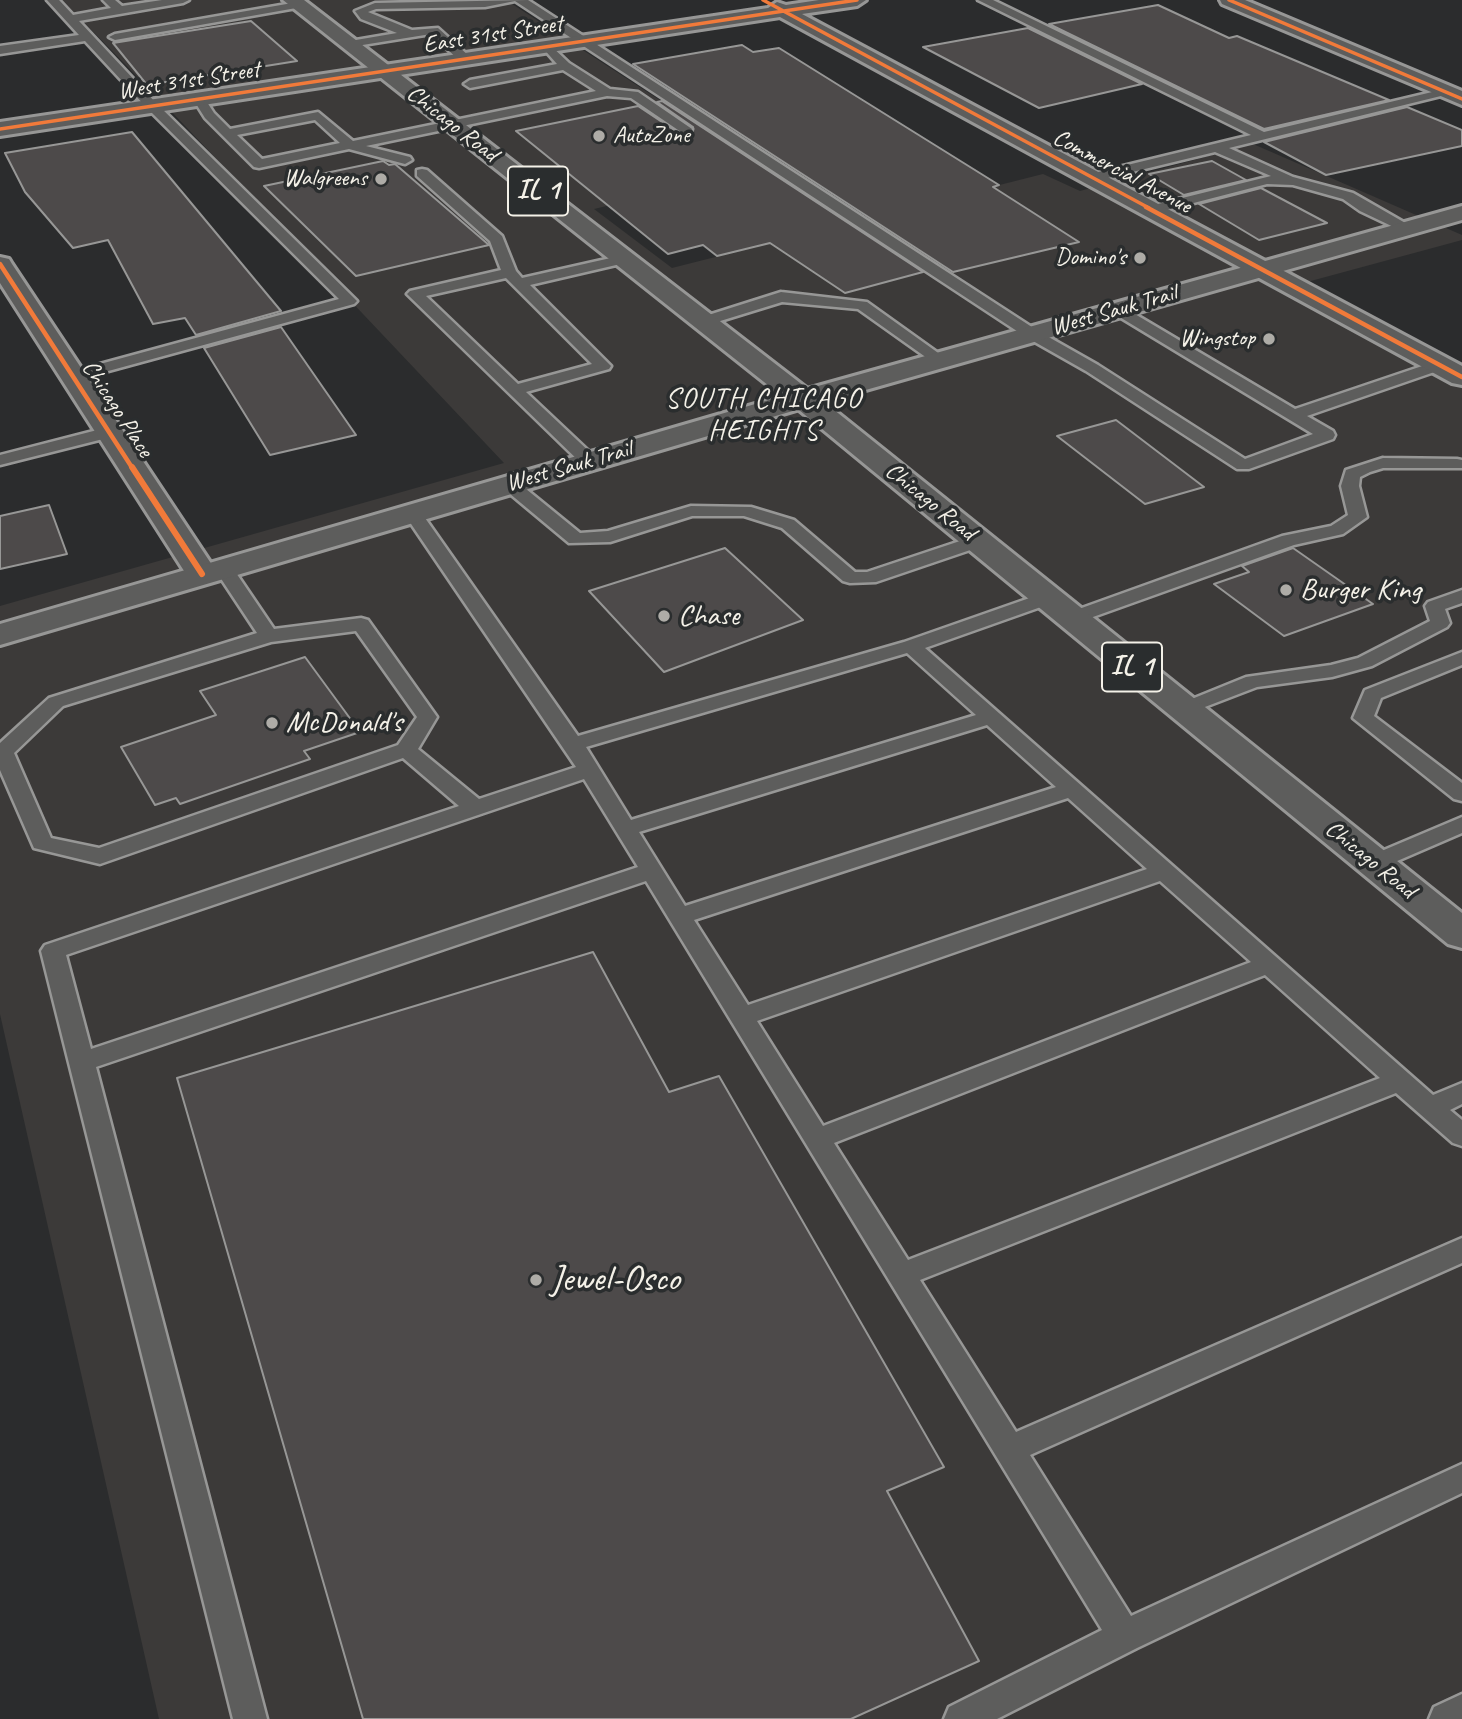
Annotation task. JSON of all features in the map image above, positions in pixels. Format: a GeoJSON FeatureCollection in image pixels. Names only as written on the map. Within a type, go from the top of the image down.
{"type":"FeatureCollection","features":[{"type":"Feature","properties":{"kind":"main road","name":"Commercial Avenue"},"geometry":{"type":"LineString","coordinates":[[763,0],[1451,371]]}},
{"type":"Feature","properties":{"kind":"main road","name":"East 31st Street"},"geometry":{"type":"LineString","coordinates":[[385,71],[856,0]]}},
{"type":"Feature","properties":{"kind":"main road"},"geometry":{"type":"LineString","coordinates":[[1229,0],[1453,95]]}},
{"type":"Feature","properties":{"kind":"main road","name":"Chicago Road"},"geometry":{"type":"LineString","coordinates":[[295,2],[803,398],[1462,934]]}},
{"type":"Feature","properties":{"kind":"main road","name":"West 31st Street"},"geometry":{"type":"LineString","coordinates":[[0,129],[385,71]]}},
{"type":"Feature","properties":{"kind":"main road","name":"West Sauk Trail"},"geometry":{"type":"LineString","coordinates":[[0,635],[803,398],[1259,269],[1459,216]]}},
{"type":"Feature","properties":{"kind":"main road","name":"Chicago Place"},"geometry":{"type":"LineString","coordinates":[[0,264],[109,432],[212,571]]}},
{"type":"Feature","properties":{"kind":"lane"},"geometry":{"type":"LineString","coordinates":[[53,0],[152,106],[349,300],[73,376]]}},
{"type":"Feature","properties":{"kind":"lane"},"geometry":{"type":"LineString","coordinates":[[109,0],[119,10]]}},
{"type":"Feature","properties":{"kind":"lane"},"geometry":{"type":"LineString","coordinates":[[71,19],[183,0]]}},
{"type":"Feature","properties":{"kind":"lane"},"geometry":{"type":"LineString","coordinates":[[411,34],[365,17],[360,11],[376,6],[485,4],[510,0]]}},
{"type":"Feature","properties":{"kind":"lane"},"geometry":{"type":"LineString","coordinates":[[520,0],[1032,334],[1092,368],[1243,465],[1327,435],[1118,310]]}},
{"type":"Feature","properties":{"kind":"lane"},"geometry":{"type":"LineString","coordinates":[[984,0],[1263,136]]}},
{"type":"Feature","properties":{"kind":"lane"},"geometry":{"type":"LineString","coordinates":[[115,37],[295,2]]}},
{"type":"Feature","properties":{"kind":"lane"},"geometry":{"type":"LineString","coordinates":[[350,44],[434,30],[465,59]]}},
{"type":"Feature","properties":{"kind":"lane"},"geometry":{"type":"LineString","coordinates":[[0,50],[89,37]]}},
{"type":"Feature","properties":{"kind":"lane"},"geometry":{"type":"LineString","coordinates":[[548,47],[565,66],[607,92]]}},
{"type":"Feature","properties":{"kind":"lane"},"geometry":{"type":"LineString","coordinates":[[470,85],[565,66]]}},
{"type":"Feature","properties":{"kind":"lane"},"geometry":{"type":"LineString","coordinates":[[199,99],[209,115],[259,164],[607,92],[634,95],[686,130]]}},
{"type":"Feature","properties":{"kind":"lane"},"geometry":{"type":"LineString","coordinates":[[1091,178],[1215,147],[1453,95]]}},
{"type":"Feature","properties":{"kind":"lane"},"geometry":{"type":"LineString","coordinates":[[227,133],[318,116],[351,146],[405,160]]}},
{"type":"Feature","properties":{"kind":"lane"},"geometry":{"type":"LineString","coordinates":[[1215,147],[1294,181],[1348,196],[1365,208],[1407,228]]}},
{"type":"Feature","properties":{"kind":"lane"},"geometry":{"type":"LineString","coordinates":[[422,173],[497,239],[514,278],[603,366],[515,390]]}},
{"type":"Feature","properties":{"kind":"lane"},"geometry":{"type":"LineString","coordinates":[[1151,210],[1267,180],[1294,181]]}},
{"type":"Feature","properties":{"kind":"lane"},"geometry":{"type":"LineString","coordinates":[[589,461],[415,294],[624,258]]}},
{"type":"Feature","properties":{"kind":"lane"},"geometry":{"type":"LineString","coordinates":[[704,321],[781,297],[862,305],[940,360]]}},
{"type":"Feature","properties":{"kind":"lane"},"geometry":{"type":"LineString","coordinates":[[1294,415],[1451,371]]}},
{"type":"Feature","properties":{"kind":"lane"},"geometry":{"type":"LineString","coordinates":[[0,460],[109,432]]}},
{"type":"Feature","properties":{"kind":"lane"},"geometry":{"type":"LineString","coordinates":[[572,744],[911,646],[1060,608],[1289,540],[1337,530],[1357,517],[1350,486],[1352,474],[1364,468],[1384,464],[1460,465]]}},
{"type":"Feature","properties":{"kind":"lane"},"geometry":{"type":"LineString","coordinates":[[509,484],[576,539],[610,536],[691,511],[746,511],[788,524],[850,577],[869,578],[978,541]]}},
{"type":"Feature","properties":{"kind":"lane"},"geometry":{"type":"LineString","coordinates":[[412,512],[572,744],[1125,1636]]}},
{"type":"Feature","properties":{"kind":"lane"},"geometry":{"type":"LineString","coordinates":[[212,571],[269,636]]}},
{"type":"Feature","properties":{"kind":"lane"},"geometry":{"type":"LineString","coordinates":[[1184,709],[1253,681],[1332,671],[1365,662],[1440,622],[1435,606],[1462,596]]}},
{"type":"Feature","properties":{"kind":"lane"},"geometry":{"type":"LineString","coordinates":[[361,624],[426,717],[406,750],[100,856],[42,842],[3,752],[56,702],[269,636],[361,624]]}},
{"type":"Feature","properties":{"kind":"lane"},"geometry":{"type":"LineString","coordinates":[[911,646],[1462,1136]]}},
{"type":"Feature","properties":{"kind":"lane"},"geometry":{"type":"LineString","coordinates":[[1462,658],[1372,694],[1363,718],[1462,794]]}},
{"type":"Feature","properties":{"kind":"lane"},"geometry":{"type":"LineString","coordinates":[[625,829],[991,717]]}},
{"type":"Feature","properties":{"kind":"lane"},"geometry":{"type":"LineString","coordinates":[[406,750],[476,808]]}},
{"type":"Feature","properties":{"kind":"lane"},"geometry":{"type":"LineString","coordinates":[[250,1719],[53,951],[588,770]]}},
{"type":"Feature","properties":{"kind":"lane"},"geometry":{"type":"LineString","coordinates":[[679,916],[1072,789]]}},
{"type":"Feature","properties":{"kind":"lane"},"geometry":{"type":"LineString","coordinates":[[1373,863],[1462,824]]}},
{"type":"Feature","properties":{"kind":"lane"},"geometry":{"type":"LineString","coordinates":[[82,1062],[651,871]]}},
{"type":"Feature","properties":{"kind":"lane"},"geometry":{"type":"LineString","coordinates":[[741,1017],[1164,871]]}},
{"type":"Feature","properties":{"kind":"lane"},"geometry":{"type":"LineString","coordinates":[[817,1139],[1269,964]]}},
{"type":"Feature","properties":{"kind":"lane"},"geometry":{"type":"LineString","coordinates":[[901,1275],[1400,1081]]}},
{"type":"Feature","properties":{"kind":"lane"},"geometry":{"type":"LineString","coordinates":[[1431,1108],[1462,1093]]}},
{"type":"Feature","properties":{"kind":"lane"},"geometry":{"type":"LineString","coordinates":[[1011,1449],[1462,1250]]}},
{"type":"Feature","properties":{"kind":"lane"},"geometry":{"type":"LineString","coordinates":[[961,1719],[1125,1636],[1462,1478]]}},
{"type":"Feature","properties":{"kind":"lane"},"geometry":{"type":"LineString","coordinates":[[1446,1719],[1462,1711]]}},
{"type":"Feature","properties":{"kind":"shaded area"},"geometry":{"type":"Polygon","coordinates":[[[62,0],[506,0],[764,168],[594,209],[672,268],[1043,174],[1080,191],[1253,144],[1462,235],[1462,240],[1307,282],[1462,367],[1462,1719],[159,1719],[0,1014],[0,606],[504,463],[170,110],[62,0]]]}},
{"type":"Feature","properties":{"kind":"building"},"geometry":{"type":"Polygon","coordinates":[[[1158,5],[1229,38],[1237,36],[1389,100],[1264,129],[1049,24],[1158,5]]]}},
{"type":"Feature","properties":{"kind":"building"},"geometry":{"type":"Polygon","coordinates":[[[251,21],[297,61],[147,85],[113,43],[251,21]]]}},
{"type":"Feature","properties":{"kind":"building"},"geometry":{"type":"Polygon","coordinates":[[[1028,28],[1142,84],[1039,108],[923,47],[1028,28]]]}},
{"type":"Feature","properties":{"kind":"building"},"geometry":{"type":"Polygon","coordinates":[[[742,45],[753,52],[779,48],[999,185],[993,187],[1079,242],[953,272],[633,64],[742,45]]]}},
{"type":"Feature","properties":{"kind":"building"},"geometry":{"type":"Polygon","coordinates":[[[662,101],[923,272],[845,293],[770,243],[717,256],[703,245],[668,254],[516,131],[638,106],[680,134],[693,134],[693,127],[657,102],[662,101]]]}},
{"type":"Feature","properties":{"kind":"building"},"geometry":{"type":"Polygon","coordinates":[[[1407,107],[1462,130],[1462,146],[1326,175],[1264,142],[1407,107]]]}},
{"type":"Feature","properties":{"kind":"building"},"geometry":{"type":"Polygon","coordinates":[[[132,132],[281,311],[196,335],[185,318],[153,324],[108,240],[73,248],[25,192],[5,153],[132,132]]]}},
{"type":"Feature","properties":{"kind":"building","name":"Walgreens"},"geometry":{"type":"Polygon","coordinates":[[[383,161],[389,165],[395,164],[489,245],[356,276],[264,186],[383,161]]]}},
{"type":"Feature","properties":{"kind":"building"},"geometry":{"type":"Polygon","coordinates":[[[1212,161],[1246,180],[1184,195],[1149,174],[1212,161]]]}},
{"type":"Feature","properties":{"kind":"building"},"geometry":{"type":"Polygon","coordinates":[[[1261,188],[1327,223],[1259,240],[1199,204],[1261,188]]]}},
{"type":"Feature","properties":{"kind":"building"},"geometry":{"type":"Polygon","coordinates":[[[281,327],[356,435],[270,455],[204,348],[281,327]]]}},
{"type":"Feature","properties":{"kind":"building"},"geometry":{"type":"Polygon","coordinates":[[[1116,420],[1204,487],[1145,504],[1057,436],[1116,420]]]}},
{"type":"Feature","properties":{"kind":"building"},"geometry":{"type":"Polygon","coordinates":[[[49,505],[67,554],[0,569],[0,516],[49,505]]]}},
{"type":"Feature","properties":{"kind":"building"},"geometry":{"type":"Polygon","coordinates":[[[725,548],[803,620],[664,672],[589,591],[725,548]]]}},
{"type":"Feature","properties":{"kind":"building","name":"Burger King"},"geometry":{"type":"Polygon","coordinates":[[[1293,548],[1373,604],[1284,636],[1214,584],[1249,572],[1242,566],[1293,548]]]}},
{"type":"Feature","properties":{"kind":"building","name":"McDonald's"},"geometry":{"type":"Polygon","coordinates":[[[305,657],[360,732],[304,751],[310,759],[180,804],[176,798],[155,805],[121,747],[216,715],[200,691],[305,657]]]}},
{"type":"Feature","properties":{"kind":"building","name":"Jewel-Osco"},"geometry":{"type":"Polygon","coordinates":[[[593,952],[669,1092],[719,1076],[944,1467],[887,1491],[979,1661],[851,1719],[363,1719],[177,1078],[593,952]]]}},
{"type":"Feature","properties":{"kind":"cycle path"},"geometry":{"type":"LineString","coordinates":[[763,0],[1462,377]]}},
{"type":"Feature","properties":{"kind":"cycle path"},"geometry":{"type":"LineString","coordinates":[[0,129],[857,0]]}},
{"type":"Feature","properties":{"kind":"cycle path"},"geometry":{"type":"LineString","coordinates":[[1229,0],[1462,99]]}},
{"type":"Feature","properties":{"kind":"cycle path"},"geometry":{"type":"LineString","coordinates":[[0,264],[202,574]]}},
{"type":"Feature","properties":{"kind":"place","name":"AutoZone"},"geometry":{"type":"Point","coordinates":[599,136]}},
{"type":"Feature","properties":{"kind":"place","name":"Walgreens"},"geometry":{"type":"Point","coordinates":[381,179]}},
{"type":"Feature","properties":{"kind":"place","name":"Domino's"},"geometry":{"type":"Point","coordinates":[1140,258]}},
{"type":"Feature","properties":{"kind":"place","name":"Wingstop"},"geometry":{"type":"Point","coordinates":[1269,339]}},
{"type":"Feature","properties":{"kind":"place","name":"Burger King"},"geometry":{"type":"Point","coordinates":[1286,590]}},
{"type":"Feature","properties":{"kind":"place","name":"Chase"},"geometry":{"type":"Point","coordinates":[664,616]}},
{"type":"Feature","properties":{"kind":"place","name":"McDonald's"},"geometry":{"type":"Point","coordinates":[272,723]}},
{"type":"Feature","properties":{"kind":"place","name":"Jewel-Osco"},"geometry":{"type":"Point","coordinates":[536,1280]}},
{"type":"Feature","properties":{"kind":"district","name":"SOUTH CHICAGO HEIGHTS"},"geometry":{"type":"Point","coordinates":[764,416]}}]}
